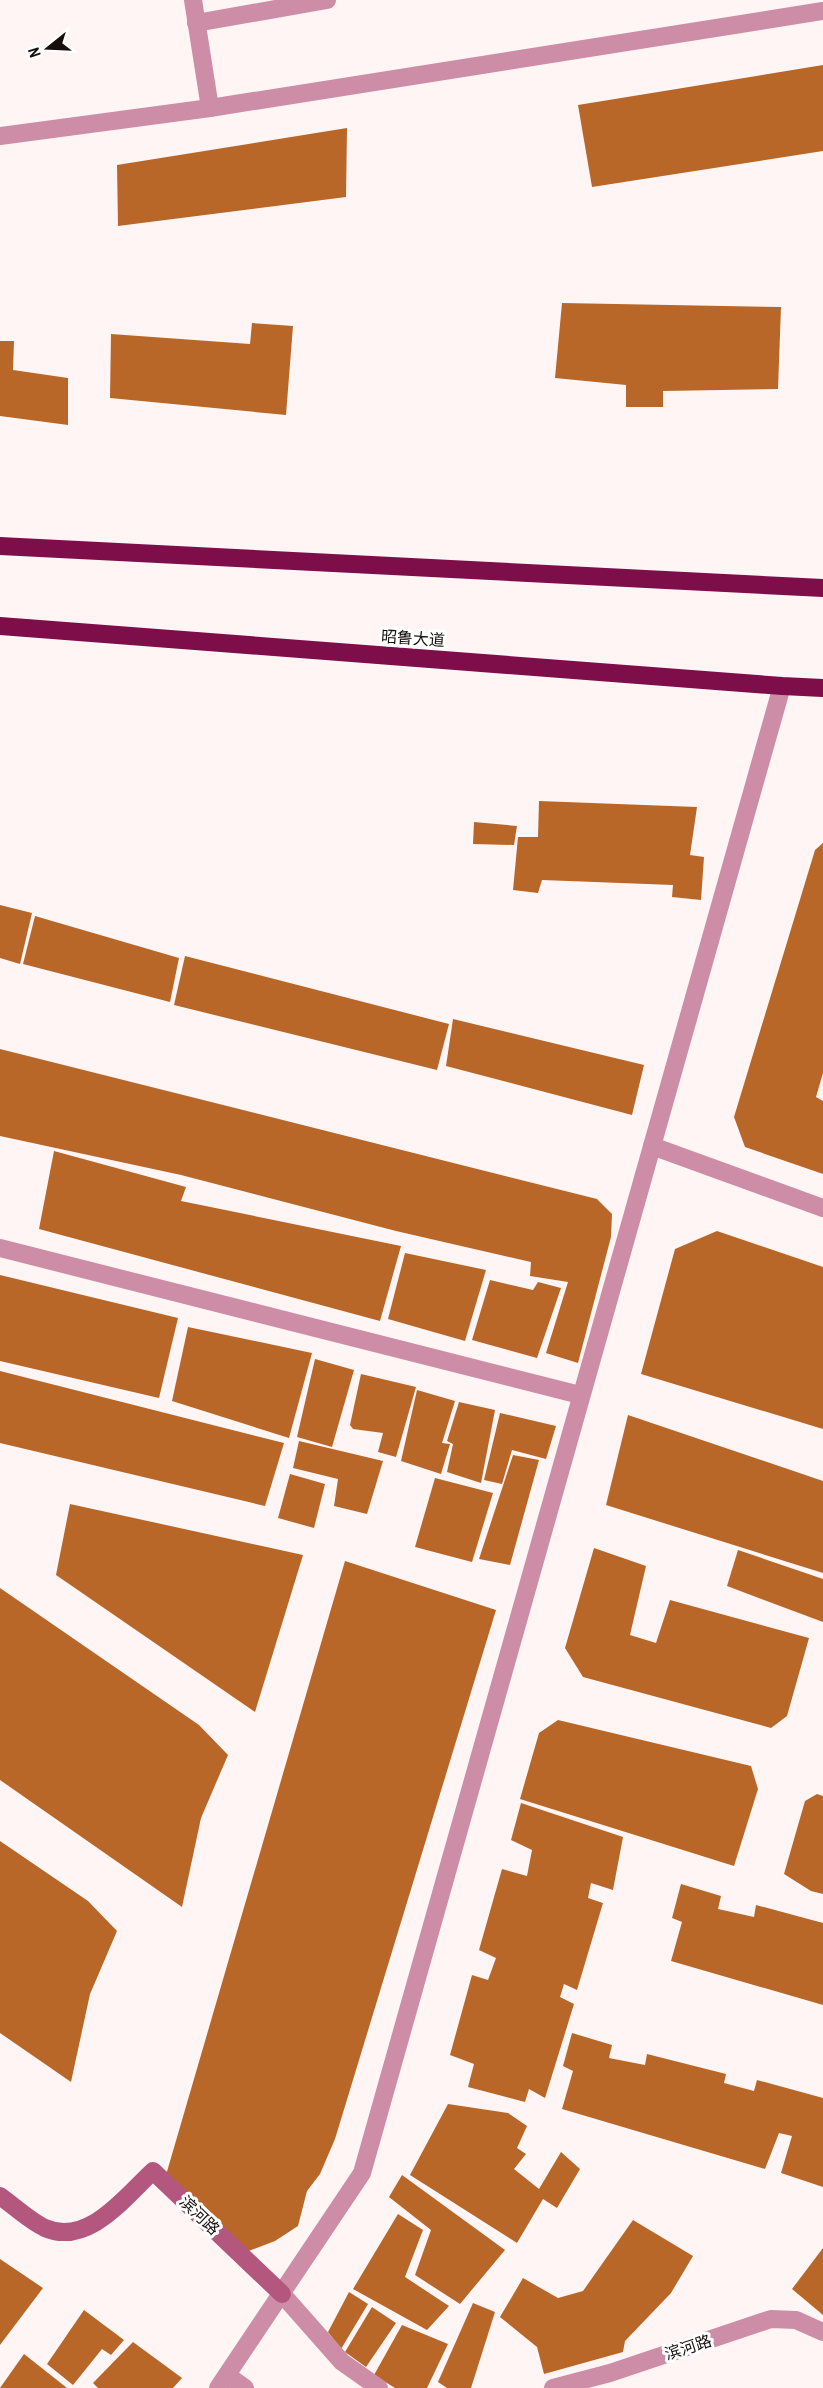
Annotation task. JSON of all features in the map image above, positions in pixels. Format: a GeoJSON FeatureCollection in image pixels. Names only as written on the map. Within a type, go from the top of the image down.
{"type":"FeatureCollection","features":[{"type":"Feature","properties":{"kind":"highway"},"geometry":{"type":"LineString","coordinates":[[0,546],[823,588]]}},
{"type":"Feature","properties":{"kind":"highway","name":"昭鲁大道"},"geometry":{"type":"LineString","coordinates":[[0,626],[823,688]]}},
{"type":"Feature","properties":{"kind":"street"},"geometry":{"type":"LineString","coordinates":[[193,0],[210,108]]}},
{"type":"Feature","properties":{"kind":"street"},"geometry":{"type":"LineString","coordinates":[[196,23],[327,0]]}},
{"type":"Feature","properties":{"kind":"street"},"geometry":{"type":"LineString","coordinates":[[0,136],[210,108],[823,11]]}},
{"type":"Feature","properties":{"kind":"street"},"geometry":{"type":"LineString","coordinates":[[245,2388],[223,2382],[362,2173],[782,686]]}},
{"type":"Feature","properties":{"kind":"street"},"geometry":{"type":"LineString","coordinates":[[652,1146],[823,1208]]}},
{"type":"Feature","properties":{"kind":"street"},"geometry":{"type":"LineString","coordinates":[[0,1248],[580,1395]]}},
{"type":"Feature","properties":{"kind":"street","name":"滨河路"},"geometry":{"type":"LineString","coordinates":[[0,2196],[46,2228],[70,2232],[96,2223],[153,2171],[282,2294],[342,2362],[379,2388]]}},
{"type":"Feature","properties":{"kind":"street","name":"滨河路"},"geometry":{"type":"LineString","coordinates":[[553,2388],[610,2373],[771,2319],[796,2320],[823,2332]]}},
{"type":"Feature","properties":{"kind":"building"},"geometry":{"type":"Polygon","coordinates":[[[823,65],[823,151],[592,187],[578,105],[823,65]]]}},
{"type":"Feature","properties":{"kind":"building"},"geometry":{"type":"Polygon","coordinates":[[[347,128],[346,197],[118,226],[117,165],[347,128]]]}},
{"type":"Feature","properties":{"kind":"building"},"geometry":{"type":"Polygon","coordinates":[[[562,303],[781,307],[778,389],[663,391],[663,407],[626,407],[626,385],[555,378],[562,303]]]}},
{"type":"Feature","properties":{"kind":"building"},"geometry":{"type":"Polygon","coordinates":[[[252,323],[293,326],[286,415],[110,398],[111,334],[250,344],[252,323]]]}},
{"type":"Feature","properties":{"kind":"building"},"geometry":{"type":"Polygon","coordinates":[[[0,341],[14,341],[13,370],[68,378],[68,425],[0,416],[0,341]]]}},
{"type":"Feature","properties":{"kind":"building"},"geometry":{"type":"Polygon","coordinates":[[[539,801],[697,807],[690,855],[704,857],[701,900],[672,897],[673,885],[542,880],[538,893],[513,890],[518,837],[538,837],[539,801]]]}},
{"type":"Feature","properties":{"kind":"building"},"geometry":{"type":"Polygon","coordinates":[[[474,822],[517,826],[514,845],[473,844],[474,822]]]}},
{"type":"Feature","properties":{"kind":"building"},"geometry":{"type":"Polygon","coordinates":[[[823,843],[823,1073],[816,1097],[823,1101],[823,1174],[745,1147],[734,1117],[815,850],[823,843]]]}},
{"type":"Feature","properties":{"kind":"building"},"geometry":{"type":"Polygon","coordinates":[[[0,905],[32,913],[20,964],[0,958],[0,905]]]}},
{"type":"Feature","properties":{"kind":"building"},"geometry":{"type":"Polygon","coordinates":[[[35,916],[179,958],[170,1002],[23,964],[35,916]]]}},
{"type":"Feature","properties":{"kind":"building"},"geometry":{"type":"Polygon","coordinates":[[[185,956],[449,1024],[437,1070],[174,1005],[185,956]]]}},
{"type":"Feature","properties":{"kind":"building"},"geometry":{"type":"Polygon","coordinates":[[[453,1019],[644,1065],[632,1115],[446,1066],[453,1019]]]}},
{"type":"Feature","properties":{"kind":"building"},"geometry":{"type":"Polygon","coordinates":[[[0,1049],[597,1199],[612,1214],[611,1237],[578,1363],[546,1353],[568,1282],[530,1276],[531,1262],[396,1231],[181,1175],[0,1136],[0,1049]]]}},
{"type":"Feature","properties":{"kind":"building"},"geometry":{"type":"Polygon","coordinates":[[[54,1151],[186,1187],[181,1201],[401,1246],[380,1321],[39,1229],[54,1151]]]}},
{"type":"Feature","properties":{"kind":"building"},"geometry":{"type":"Polygon","coordinates":[[[717,1231],[823,1267],[823,1429],[641,1374],[675,1249],[717,1231]]]}},
{"type":"Feature","properties":{"kind":"building"},"geometry":{"type":"Polygon","coordinates":[[[405,1253],[486,1270],[465,1341],[388,1319],[405,1253]]]}},
{"type":"Feature","properties":{"kind":"building"},"geometry":{"type":"Polygon","coordinates":[[[0,1275],[178,1318],[159,1398],[0,1361],[0,1275]]]}},
{"type":"Feature","properties":{"kind":"building"},"geometry":{"type":"Polygon","coordinates":[[[490,1280],[533,1290],[538,1282],[561,1288],[537,1358],[472,1340],[490,1280]]]}},
{"type":"Feature","properties":{"kind":"building"},"geometry":{"type":"Polygon","coordinates":[[[188,1327],[312,1353],[289,1438],[172,1401],[188,1327]]]}},
{"type":"Feature","properties":{"kind":"building"},"geometry":{"type":"Polygon","coordinates":[[[315,1359],[354,1370],[332,1447],[297,1437],[315,1359]]]}},
{"type":"Feature","properties":{"kind":"building"},"geometry":{"type":"Polygon","coordinates":[[[0,1371],[284,1443],[265,1506],[0,1443],[0,1371]]]}},
{"type":"Feature","properties":{"kind":"building"},"geometry":{"type":"Polygon","coordinates":[[[361,1374],[416,1387],[396,1457],[378,1452],[383,1433],[353,1429],[350,1425],[361,1374]]]}},
{"type":"Feature","properties":{"kind":"building"},"geometry":{"type":"Polygon","coordinates":[[[417,1390],[455,1401],[442,1443],[450,1444],[441,1474],[401,1461],[417,1390]]]}},
{"type":"Feature","properties":{"kind":"building"},"geometry":{"type":"Polygon","coordinates":[[[459,1402],[495,1410],[481,1483],[447,1472],[453,1444],[447,1441],[459,1402]]]}},
{"type":"Feature","properties":{"kind":"building"},"geometry":{"type":"Polygon","coordinates":[[[500,1413],[556,1426],[546,1459],[512,1450],[502,1484],[484,1480],[500,1413]]]}},
{"type":"Feature","properties":{"kind":"building"},"geometry":{"type":"Polygon","coordinates":[[[628,1415],[823,1481],[823,1573],[606,1505],[628,1415]]]}},
{"type":"Feature","properties":{"kind":"building"},"geometry":{"type":"Polygon","coordinates":[[[299,1441],[383,1461],[367,1514],[334,1506],[338,1479],[293,1468],[299,1441]]]}},
{"type":"Feature","properties":{"kind":"building"},"geometry":{"type":"Polygon","coordinates":[[[513,1455],[539,1460],[510,1565],[479,1559],[513,1455]]]}},
{"type":"Feature","properties":{"kind":"building"},"geometry":{"type":"Polygon","coordinates":[[[290,1474],[325,1484],[314,1528],[278,1518],[290,1474]]]}},
{"type":"Feature","properties":{"kind":"building"},"geometry":{"type":"Polygon","coordinates":[[[435,1478],[493,1493],[472,1562],[415,1547],[435,1478]]]}},
{"type":"Feature","properties":{"kind":"building"},"geometry":{"type":"Polygon","coordinates":[[[70,1504],[303,1555],[255,1712],[56,1575],[70,1504]]]}},
{"type":"Feature","properties":{"kind":"building"},"geometry":{"type":"Polygon","coordinates":[[[594,1548],[646,1566],[630,1635],[656,1643],[670,1600],[809,1638],[787,1716],[771,1728],[583,1677],[565,1648],[594,1548]]]}},
{"type":"Feature","properties":{"kind":"building"},"geometry":{"type":"Polygon","coordinates":[[[738,1550],[823,1579],[823,1622],[727,1586],[738,1550]]]}},
{"type":"Feature","properties":{"kind":"building"},"geometry":{"type":"Polygon","coordinates":[[[345,1561],[496,1610],[335,2139],[320,2174],[307,2191],[298,2226],[275,2241],[243,2253],[166,2175],[345,1561]]]}},
{"type":"Feature","properties":{"kind":"building"},"geometry":{"type":"Polygon","coordinates":[[[0,1588],[199,1725],[228,1755],[201,1818],[182,1907],[0,1780],[0,1588]]]}},
{"type":"Feature","properties":{"kind":"building"},"geometry":{"type":"Polygon","coordinates":[[[558,1720],[751,1766],[758,1789],[734,1866],[520,1799],[539,1733],[558,1720]]]}},
{"type":"Feature","properties":{"kind":"building"},"geometry":{"type":"Polygon","coordinates":[[[817,1794],[823,1796],[823,1894],[811,1891],[784,1874],[805,1801],[817,1794]]]}},
{"type":"Feature","properties":{"kind":"building"},"geometry":{"type":"Polygon","coordinates":[[[521,1803],[623,1837],[613,1890],[591,1883],[588,1898],[603,1903],[577,1990],[564,1984],[560,1997],[574,2004],[545,2098],[529,2089],[525,2102],[468,2087],[474,2064],[450,2055],[472,1975],[488,1980],[496,1958],[479,1950],[502,1869],[527,1876],[532,1850],[511,1840],[521,1803]]]}},
{"type":"Feature","properties":{"kind":"building"},"geometry":{"type":"Polygon","coordinates":[[[0,1841],[88,1901],[117,1931],[90,1994],[71,2082],[0,2033],[0,1841]]]}},
{"type":"Feature","properties":{"kind":"building"},"geometry":{"type":"Polygon","coordinates":[[[681,1884],[721,1896],[718,1909],[754,1917],[756,1905],[823,1923],[823,2005],[671,1961],[682,1922],[672,1918],[681,1884]]]}},
{"type":"Feature","properties":{"kind":"building"},"geometry":{"type":"Polygon","coordinates":[[[572,2033],[612,2045],[609,2058],[645,2065],[647,2054],[726,2074],[724,2083],[754,2091],[757,2080],[823,2098],[823,2187],[781,2173],[792,2136],[779,2133],[765,2169],[562,2109],[573,2071],[563,2066],[572,2033]]]}},
{"type":"Feature","properties":{"kind":"building"},"geometry":{"type":"Polygon","coordinates":[[[448,2104],[508,2113],[527,2126],[517,2148],[526,2154],[514,2169],[539,2189],[561,2152],[580,2169],[557,2208],[543,2199],[517,2243],[410,2175],[448,2104]]]}},
{"type":"Feature","properties":{"kind":"building"},"geometry":{"type":"Polygon","coordinates":[[[402,2175],[505,2250],[460,2304],[415,2275],[431,2230],[389,2197],[402,2175]]]}},
{"type":"Feature","properties":{"kind":"building"},"geometry":{"type":"Polygon","coordinates":[[[398,2214],[423,2230],[405,2277],[449,2306],[427,2330],[353,2289],[398,2214]]]}},
{"type":"Feature","properties":{"kind":"building"},"geometry":{"type":"Polygon","coordinates":[[[633,2220],[693,2256],[671,2293],[625,2341],[623,2352],[544,2374],[537,2347],[500,2317],[523,2278],[558,2298],[583,2291],[633,2220]]]}},
{"type":"Feature","properties":{"kind":"building"},"geometry":{"type":"Polygon","coordinates":[[[823,2248],[823,2315],[792,2289],[823,2248]]]}},
{"type":"Feature","properties":{"kind":"building"},"geometry":{"type":"Polygon","coordinates":[[[0,2259],[43,2288],[0,2345],[0,2259]]]}},
{"type":"Feature","properties":{"kind":"building"},"geometry":{"type":"Polygon","coordinates":[[[349,2292],[368,2304],[341,2349],[328,2332],[349,2292]]]}},
{"type":"Feature","properties":{"kind":"building"},"geometry":{"type":"Polygon","coordinates":[[[473,2303],[495,2312],[471,2388],[447,2388],[438,2382],[473,2303]]]}},
{"type":"Feature","properties":{"kind":"building"},"geometry":{"type":"Polygon","coordinates":[[[372,2307],[396,2323],[366,2367],[345,2352],[372,2307]]]}},
{"type":"Feature","properties":{"kind":"building"},"geometry":{"type":"Polygon","coordinates":[[[84,2310],[124,2340],[111,2355],[102,2349],[73,2385],[47,2364],[84,2310]]]}},
{"type":"Feature","properties":{"kind":"building"},"geometry":{"type":"Polygon","coordinates":[[[402,2325],[448,2344],[427,2388],[395,2388],[374,2375],[402,2325]]]}},
{"type":"Feature","properties":{"kind":"building"},"geometry":{"type":"Polygon","coordinates":[[[133,2342],[182,2378],[173,2388],[98,2388],[93,2383],[133,2342]]]}},
{"type":"Feature","properties":{"kind":"building"},"geometry":{"type":"Polygon","coordinates":[[[24,2354],[67,2388],[0,2388],[24,2354]]]}}]}
